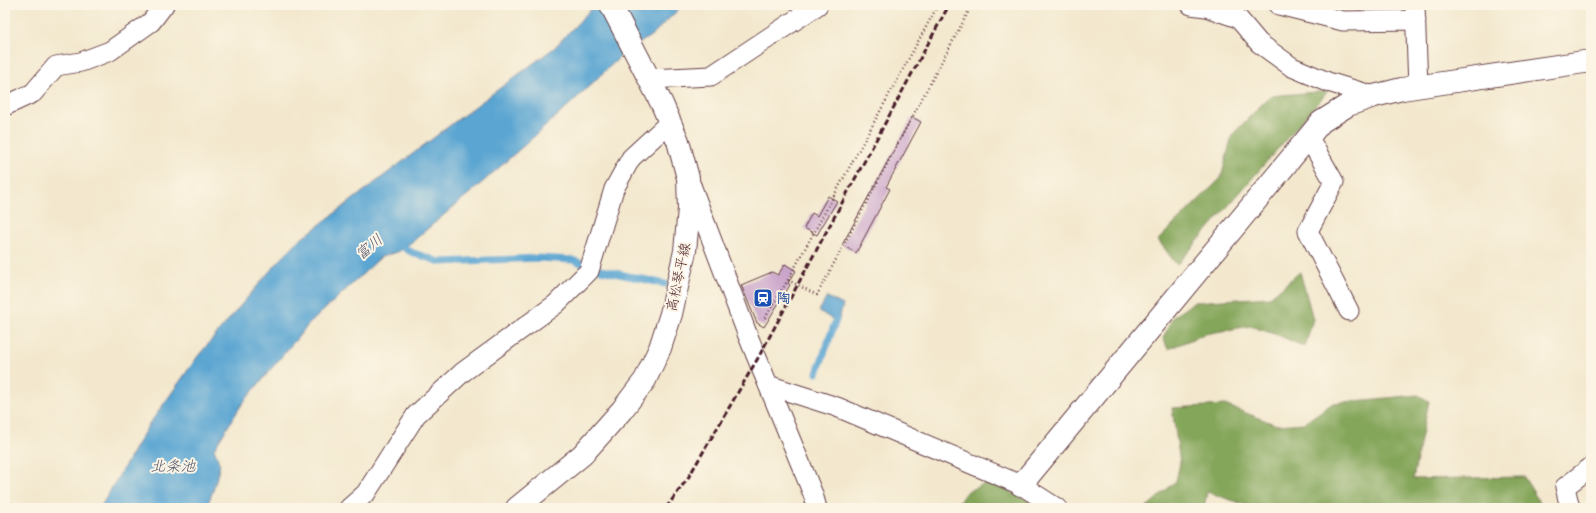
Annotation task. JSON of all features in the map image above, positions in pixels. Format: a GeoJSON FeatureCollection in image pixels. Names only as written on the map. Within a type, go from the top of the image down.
{"type":"FeatureCollection","features":[{"type":"Feature","properties":{"kind":"street"},"geometry":{"type":"LineString","coordinates":[[5,106],[33,93],[56,66],[81,62],[110,51],[151,22],[164,5]]}},
{"type":"Feature","properties":{"kind":"street","name":"高松琴平線"},"geometry":{"type":"LineString","coordinates":[[517,508],[582,455],[622,410],[645,380],[660,348],[679,283],[685,251],[689,209],[688,178],[678,141],[670,122],[612,5]]}},
{"type":"Feature","properties":{"kind":"street"},"geometry":{"type":"LineString","coordinates":[[650,79],[711,76],[818,5]]}},
{"type":"Feature","properties":{"kind":"street"},"geometry":{"type":"LineString","coordinates":[[1191,5],[1206,7],[1238,18],[1259,43],[1292,67],[1328,82],[1374,96]]}},
{"type":"Feature","properties":{"kind":"street"},"geometry":{"type":"LineString","coordinates":[[1279,5],[1343,21],[1416,13],[1418,87]]}},
{"type":"Feature","properties":{"kind":"street"},"geometry":{"type":"LineString","coordinates":[[1021,485],[1321,122],[1348,105],[1374,96],[1418,87],[1591,61]]}},
{"type":"Feature","properties":{"kind":"street"},"geometry":{"type":"LineString","coordinates":[[349,508],[366,493],[416,414],[463,372],[556,304],[591,267],[614,189],[631,158],[670,122]]}},
{"type":"Feature","properties":{"kind":"street"},"geometry":{"type":"LineString","coordinates":[[1309,138],[1334,182],[1308,231],[1349,311]]}},
{"type":"Feature","properties":{"kind":"street"},"geometry":{"type":"LineString","coordinates":[[688,178],[748,336],[813,494],[817,508]]}},
{"type":"Feature","properties":{"kind":"street"},"geometry":{"type":"LineString","coordinates":[[768,384],[837,407],[1021,485],[1057,508]]}},
{"type":"Feature","properties":{"kind":"street"},"geometry":{"type":"LineString","coordinates":[[1570,508],[1565,487],[1591,467]]}},
{"type":"Feature","properties":{"kind":"path"},"geometry":{"type":"LineString","coordinates":[[748,336],[762,323],[788,280],[938,5]]}},
{"type":"Feature","properties":{"kind":"path"},"geometry":{"type":"LineString","coordinates":[[788,280],[817,295],[972,5]]}},
{"type":"Feature","properties":{"kind":"green space"},"geometry":{"type":"Polygon","coordinates":[[[1328,91],[1177,265],[1158,240],[1221,178],[1232,135],[1270,96],[1328,91]]]}},
{"type":"Feature","properties":{"kind":"green space"},"geometry":{"type":"Polygon","coordinates":[[[1300,272],[1313,319],[1305,347],[1280,336],[1250,326],[1205,334],[1168,349],[1163,338],[1173,317],[1194,302],[1270,297],[1300,272]]]}},
{"type":"Feature","properties":{"kind":"green space"},"geometry":{"type":"Polygon","coordinates":[[[1418,395],[1429,401],[1413,479],[1524,477],[1543,508],[1255,508],[1207,492],[1204,508],[1146,508],[1176,481],[1180,463],[1172,408],[1225,405],[1277,425],[1304,423],[1333,403],[1418,395]]]}},
{"type":"Feature","properties":{"kind":"green space"},"geometry":{"type":"Polygon","coordinates":[[[989,482],[1030,501],[1041,508],[955,508],[966,492],[989,482]]]}},
{"type":"Feature","properties":{"kind":"water"},"geometry":{"type":"Polygon","coordinates":[[[595,5],[683,5],[652,35],[623,54],[565,109],[484,181],[412,242],[397,252],[381,257],[308,325],[242,404],[214,449],[220,465],[213,491],[206,508],[100,508],[148,426],[198,356],[269,272],[297,242],[554,48],[595,5]]]}},
{"type":"Feature","properties":{"kind":"water"},"geometry":{"type":"Polygon","coordinates":[[[827,297],[843,305],[838,323],[819,311],[827,297]]]}},
{"type":"Feature","properties":{"kind":"building"},"geometry":{"type":"Polygon","coordinates":[[[912,117],[921,122],[886,187],[890,189],[856,253],[842,245],[912,117]]]}},
{"type":"Feature","properties":{"kind":"building"},"geometry":{"type":"Polygon","coordinates":[[[828,196],[837,201],[817,235],[804,228],[812,213],[817,216],[828,196]]]}},
{"type":"Feature","properties":{"kind":"building"},"geometry":{"type":"Polygon","coordinates":[[[785,264],[796,271],[788,283],[790,285],[764,327],[757,323],[741,285],[772,272],[778,275],[785,264]]]}},
{"type":"Feature","properties":{"kind":"waterway"},"geometry":{"type":"LineString","coordinates":[[395,242],[411,252],[440,262],[538,258],[572,260],[601,270],[665,284]]}},
{"type":"Feature","properties":{"kind":"waterway"},"geometry":{"type":"LineString","coordinates":[[817,373],[836,320],[833,313]]}},
{"type":"Feature","properties":{"kind":"railway"},"geometry":{"type":"LineString","coordinates":[[666,508],[688,478],[758,358],[949,5]]}},
{"type":"Feature","properties":{"kind":"place","name":"陶"},"geometry":{"type":"Point","coordinates":[763,298]}},
{"type":"Feature","properties":{"kind":"water label","name":"富川"},"geometry":{"type":"Point","coordinates":[369,247]}},
{"type":"Feature","properties":{"kind":"water label","name":"北条池"},"geometry":{"type":"Point","coordinates":[173,466]}}]}
